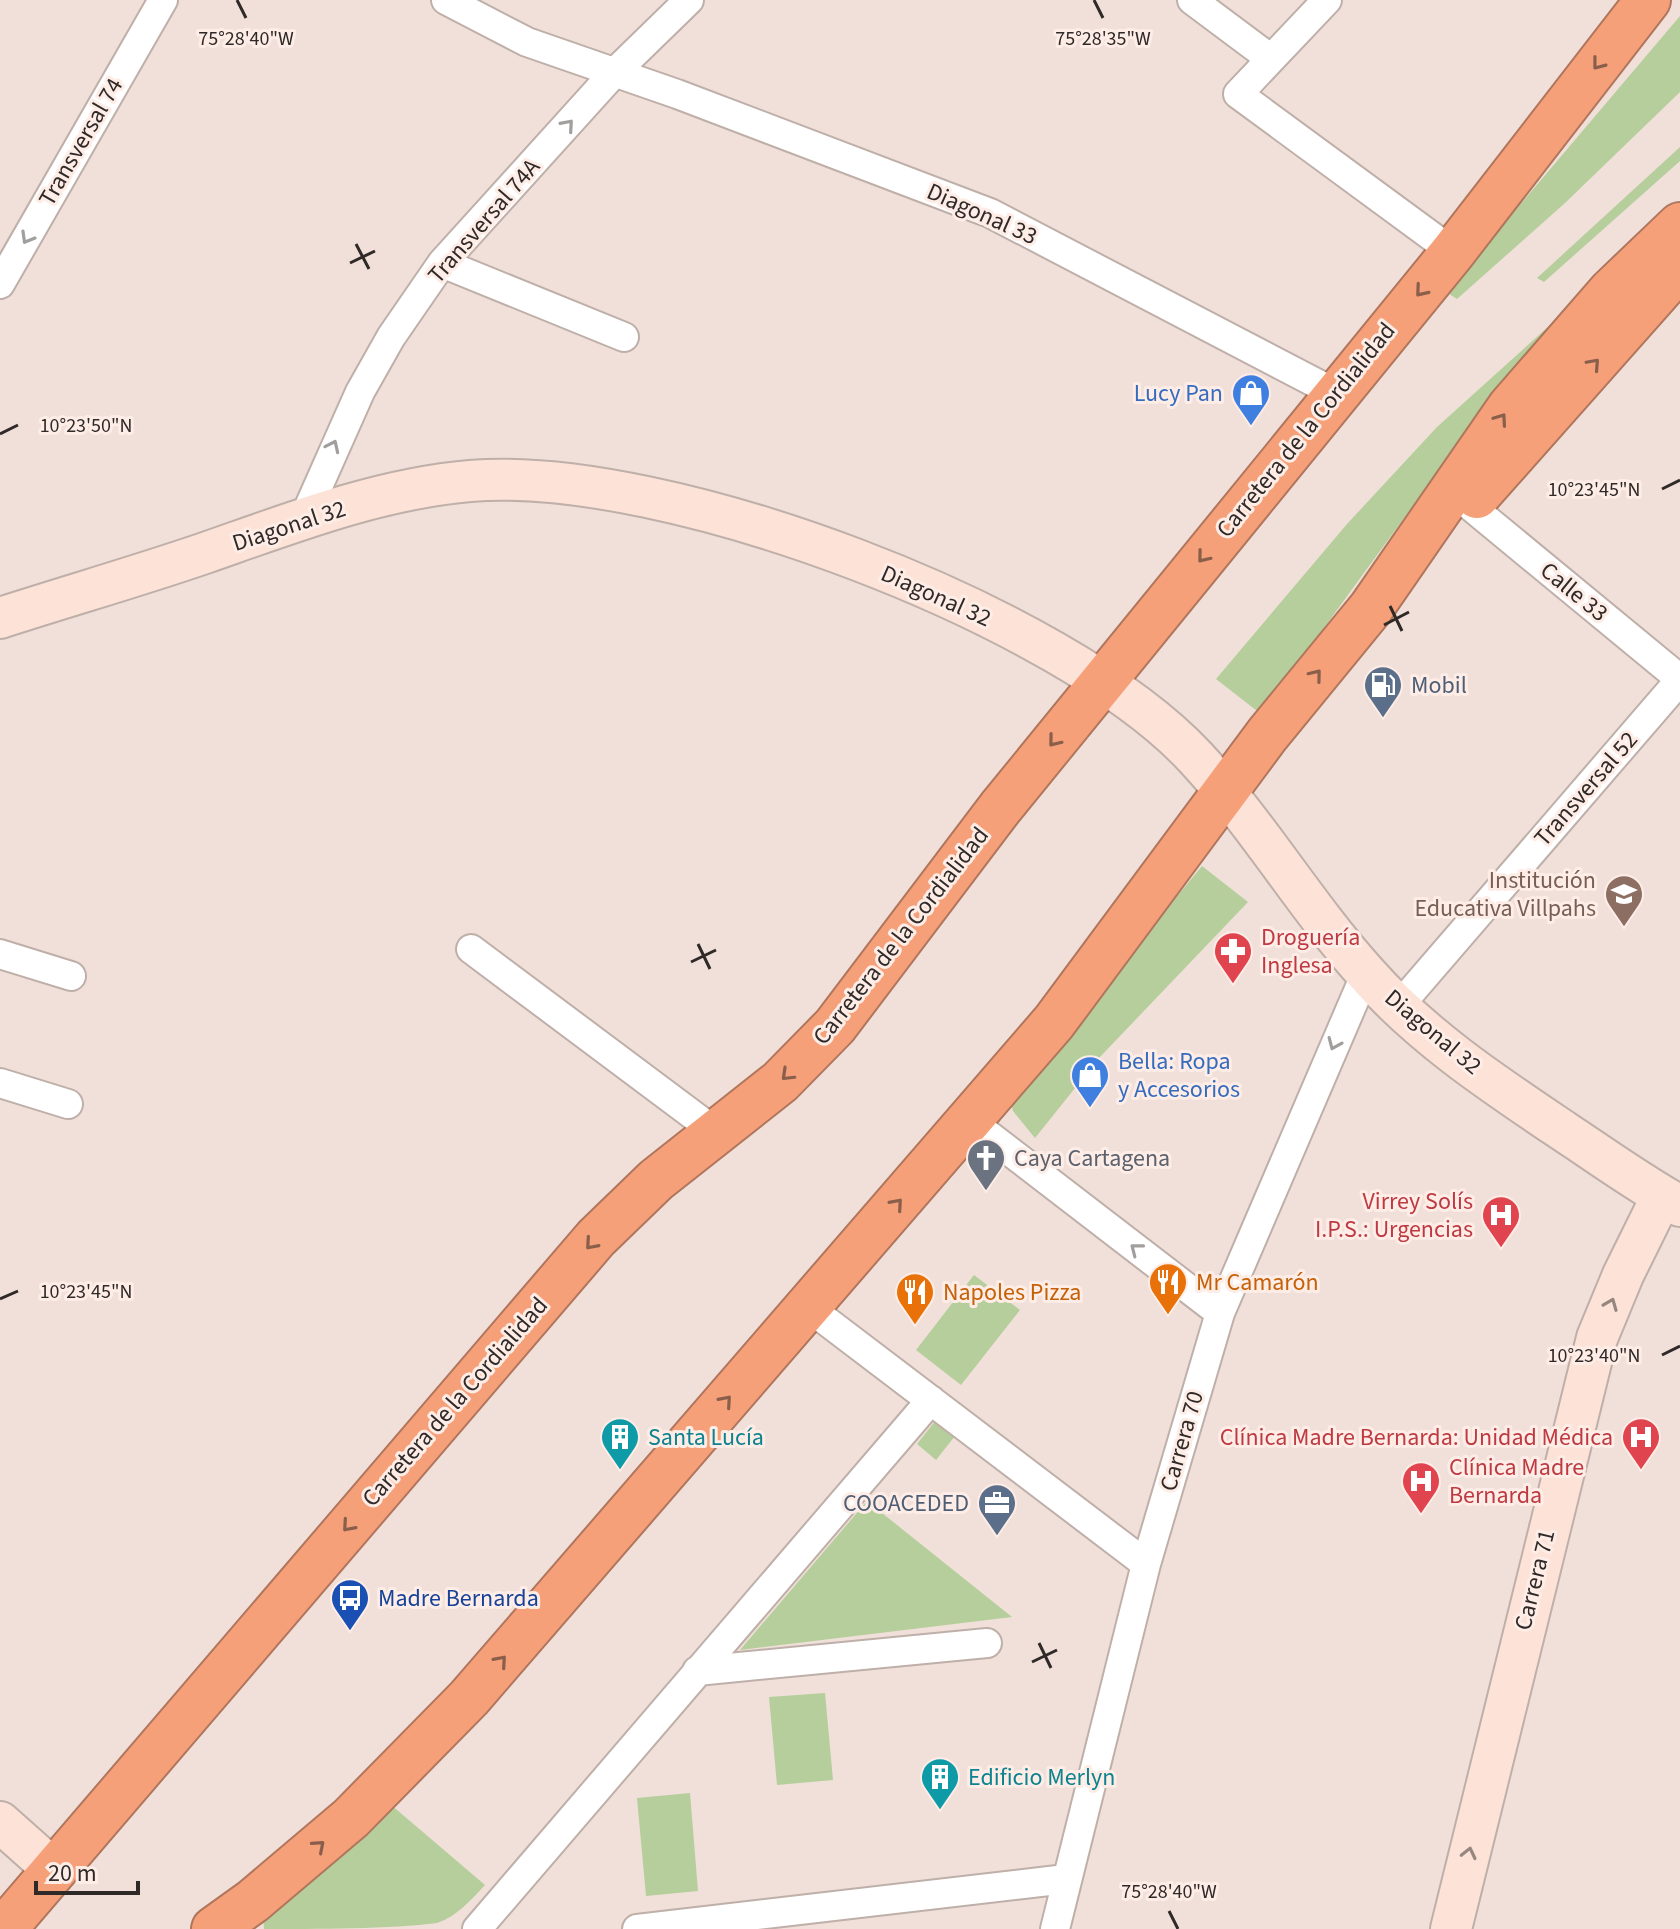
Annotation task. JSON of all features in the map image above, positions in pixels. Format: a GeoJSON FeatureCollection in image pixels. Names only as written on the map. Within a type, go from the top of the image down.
{"type":"FeatureCollection","features":[{"type":"Feature","properties":{"kind":"highway","name":"Carretera de la Cordialidad"},"geometry":{"type":"LineString","coordinates":[[4,1929],[596,1238],[656,1180],[780,1082],[835,1026],[1000,808],[1335,393],[1453,252],[1646,1]]}},
{"type":"Feature","properties":{"kind":"highway"},"geometry":{"type":"LineString","coordinates":[[214,1929],[251,1915],[469,1698],[969,1120],[1084,986],[1224,792],[1371,608],[1526,387],[1611,291],[1680,225]]}},
{"type":"Feature","properties":{"kind":"highway"},"geometry":{"type":"LineString","coordinates":[[1371,608],[1469,505],[1680,267]]}},
{"type":"Feature","properties":{"kind":"street","name":"Transversal 74"},"geometry":{"type":"LineString","coordinates":[[0,284],[163,0]]}},
{"type":"Feature","properties":{"kind":"street","name":"Diagonal 33"},"geometry":{"type":"LineString","coordinates":[[446,0],[527,42],[677,94],[990,213],[1335,393]]}},
{"type":"Feature","properties":{"kind":"street","name":"Transversal 74A"},"geometry":{"type":"LineString","coordinates":[[304,518],[360,392],[391,337],[442,263],[613,74],[689,0]]}},
{"type":"Feature","properties":{"kind":"street"},"geometry":{"type":"LineString","coordinates":[[1192,0],[1271,59]]}},
{"type":"Feature","properties":{"kind":"street"},"geometry":{"type":"LineString","coordinates":[[1327,0],[1238,94],[1453,252]]}},
{"type":"Feature","properties":{"kind":"street"},"geometry":{"type":"LineString","coordinates":[[442,263],[624,337]]}},
{"type":"Feature","properties":{"kind":"street","name":"Diagonal 32"},"geometry":{"type":"LineString","coordinates":[[0,618],[304,518],[415,488],[474,481],[550,482],[635,495],[767,529],[926,589],[1072,660],[1104,680],[1166,729],[1224,792],[1366,973],[1398,1007],[1495,1085],[1671,1201]]}},
{"type":"Feature","properties":{"kind":"street","name":"Calle 33"},"geometry":{"type":"LineString","coordinates":[[1469,505],[1680,680]]}},
{"type":"Feature","properties":{"kind":"street","name":"Transversal 52"},"geometry":{"type":"LineString","coordinates":[[1398,1007],[1680,680]]}},
{"type":"Feature","properties":{"kind":"street"},"geometry":{"type":"LineString","coordinates":[[471,949],[717,1133]]}},
{"type":"Feature","properties":{"kind":"street"},"geometry":{"type":"LineString","coordinates":[[0,954],[71,976]]}},
{"type":"Feature","properties":{"kind":"street","name":"Carrera 70"},"geometry":{"type":"LineString","coordinates":[[1055,1929],[1146,1564],[1220,1313],[1366,973]]}},
{"type":"Feature","properties":{"kind":"street"},"geometry":{"type":"LineString","coordinates":[[0,1083],[68,1104]]}},
{"type":"Feature","properties":{"kind":"street"},"geometry":{"type":"LineString","coordinates":[[969,1120],[1220,1313]]}},
{"type":"Feature","properties":{"kind":"street","name":"Carrera 71"},"geometry":{"type":"LineString","coordinates":[[1451,1929],[1597,1338],[1634,1250],[1671,1201]]}},
{"type":"Feature","properties":{"kind":"street"},"geometry":{"type":"LineString","coordinates":[[808,1307],[1146,1564]]}},
{"type":"Feature","properties":{"kind":"street"},"geometry":{"type":"LineString","coordinates":[[477,1929],[931,1400]]}},
{"type":"Feature","properties":{"kind":"street"},"geometry":{"type":"LineString","coordinates":[[697,1671],[987,1643]]}},
{"type":"Feature","properties":{"kind":"street"},"geometry":{"type":"LineString","coordinates":[[0,1822],[54,1870]]}},
{"type":"Feature","properties":{"kind":"street"},"geometry":{"type":"LineString","coordinates":[[637,1929],[1066,1879]]}},
{"type":"Feature","properties":{"kind":"green space"},"geometry":{"type":"Polygon","coordinates":[[[1680,16],[1680,92],[1565,203],[1457,299],[1446,292],[1680,16]]]}},
{"type":"Feature","properties":{"kind":"green space"},"geometry":{"type":"Polygon","coordinates":[[[1680,147],[1680,161],[1544,282],[1537,278],[1680,147]]]}},
{"type":"Feature","properties":{"kind":"green space"},"geometry":{"type":"Polygon","coordinates":[[[1571,306],[1442,466],[1261,714],[1216,679],[1347,524],[1437,427],[1571,306]]]}},
{"type":"Feature","properties":{"kind":"green space"},"geometry":{"type":"Polygon","coordinates":[[[1202,866],[1248,902],[1099,1058],[1035,1138],[1013,1111],[1010,1099],[1202,866]]]}},
{"type":"Feature","properties":{"kind":"green space"},"geometry":{"type":"Polygon","coordinates":[[[974,1275],[1020,1310],[961,1385],[916,1350],[974,1275]]]}},
{"type":"Feature","properties":{"kind":"green space"},"geometry":{"type":"Polygon","coordinates":[[[936,1420],[955,1436],[936,1460],[917,1444],[936,1420]]]}},
{"type":"Feature","properties":{"kind":"green space"},"geometry":{"type":"Polygon","coordinates":[[[867,1501],[1012,1617],[740,1650],[867,1501]]]}},
{"type":"Feature","properties":{"kind":"green space"},"geometry":{"type":"Polygon","coordinates":[[[825,1693],[833,1780],[777,1785],[769,1697],[825,1693]]]}},
{"type":"Feature","properties":{"kind":"green space"},"geometry":{"type":"Polygon","coordinates":[[[690,1793],[698,1891],[646,1896],[637,1798],[690,1793]]]}},
{"type":"Feature","properties":{"kind":"green space"},"geometry":{"type":"Polygon","coordinates":[[[390,1804],[485,1885],[469,1902],[451,1917],[437,1923],[376,1928],[264,1929],[263,1915],[390,1804]]]}},
{"type":"Feature","properties":{"kind":"place","name":"Lucy Pan"},"geometry":{"type":"Point","coordinates":[1251,427]}},
{"type":"Feature","properties":{"kind":"place","name":"Mobil"},"geometry":{"type":"Point","coordinates":[1383,719]}},
{"type":"Feature","properties":{"kind":"place","name":"Institución Educativa Villpahs"},"geometry":{"type":"Point","coordinates":[1624,928]}},
{"type":"Feature","properties":{"kind":"place","name":"Droguería Inglesa"},"geometry":{"type":"Point","coordinates":[1233,985]}},
{"type":"Feature","properties":{"kind":"place","name":"Bella: Ropa y Accesorios"},"geometry":{"type":"Point","coordinates":[1090,1109]}},
{"type":"Feature","properties":{"kind":"place","name":"Caya Cartagena"},"geometry":{"type":"Point","coordinates":[986,1192]}},
{"type":"Feature","properties":{"kind":"place","name":"Virrey Solís I.P.S.: Urgencias"},"geometry":{"type":"Point","coordinates":[1501,1249]}},
{"type":"Feature","properties":{"kind":"place","name":"Mr Camarón"},"geometry":{"type":"Point","coordinates":[1168,1316]}},
{"type":"Feature","properties":{"kind":"place","name":"Napoles Pizza"},"geometry":{"type":"Point","coordinates":[915,1326]}},
{"type":"Feature","properties":{"kind":"place","name":"Santa Lucía"},"geometry":{"type":"Point","coordinates":[620,1471]}},
{"type":"Feature","properties":{"kind":"place","name":"Clínica Madre Bernarda: Unidad Médica"},"geometry":{"type":"Point","coordinates":[1641,1471]}},
{"type":"Feature","properties":{"kind":"place","name":"Clínica Madre Bernarda"},"geometry":{"type":"Point","coordinates":[1421,1515]}},
{"type":"Feature","properties":{"kind":"place","name":"COOACEDED"},"geometry":{"type":"Point","coordinates":[997,1537]}},
{"type":"Feature","properties":{"kind":"place","name":"Madre Bernarda"},"geometry":{"type":"Point","coordinates":[350,1632]}},
{"type":"Feature","properties":{"kind":"place","name":"Edificio Merlyn"},"geometry":{"type":"Point","coordinates":[940,1811]}}]}
